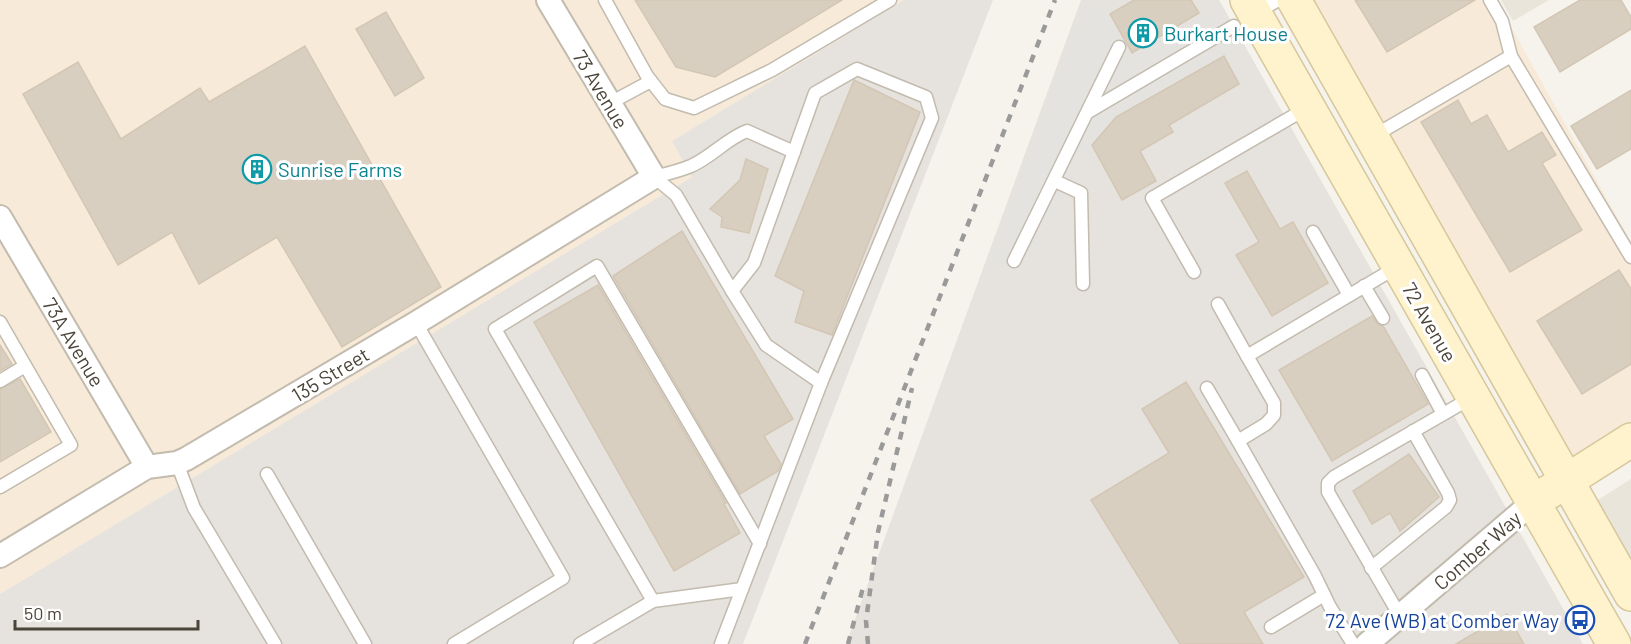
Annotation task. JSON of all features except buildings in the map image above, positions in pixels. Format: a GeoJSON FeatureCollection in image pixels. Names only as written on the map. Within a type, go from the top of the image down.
{"type":"FeatureCollection","features":[{"type":"Feature","properties":{"kind":"main road","name":"72 Avenue"},"geometry":{"type":"LineString","coordinates":[[1294,0],[1631,594]]}},
{"type":"Feature","properties":{"kind":"main road","name":"72 Avenue"},"geometry":{"type":"LineString","coordinates":[[1253,10],[1614,644]]}},
{"type":"Feature","properties":{"kind":"main road"},"geometry":{"type":"LineString","coordinates":[[1532,503],[1631,440]]}},
{"type":"Feature","properties":{"kind":"street","name":"73 Avenue"},"geometry":{"type":"LineString","coordinates":[[548,0],[654,177]]}},
{"type":"Feature","properties":{"kind":"street","name":"135 Street"},"geometry":{"type":"LineString","coordinates":[[0,556],[147,467],[177,463],[416,323],[654,177]]}},
{"type":"Feature","properties":{"kind":"street","name":"73A Avenue"},"geometry":{"type":"LineString","coordinates":[[0,217],[147,467]]}},
{"type":"Feature","properties":{"kind":"street","name":"Comber Way"},"geometry":{"type":"LineString","coordinates":[[1367,644],[1532,503]]}},
{"type":"Feature","properties":{"kind":"lane"},"geometry":{"type":"LineString","coordinates":[[605,0],[651,81],[665,99],[694,108],[772,70],[890,0]]}},
{"type":"Feature","properties":{"kind":"lane"},"geometry":{"type":"LineString","coordinates":[[1490,0],[1502,21],[1510,56],[1631,257]]}},
{"type":"Feature","properties":{"kind":"lane"},"geometry":{"type":"LineString","coordinates":[[1088,112],[1253,10]]}},
{"type":"Feature","properties":{"kind":"lane"},"geometry":{"type":"LineString","coordinates":[[1014,261],[1119,47]]}},
{"type":"Feature","properties":{"kind":"lane"},"geometry":{"type":"LineString","coordinates":[[1371,138],[1510,56]]}},
{"type":"Feature","properties":{"kind":"lane"},"geometry":{"type":"LineString","coordinates":[[721,644],[820,383],[932,117],[926,97],[856,69],[815,93],[754,263],[732,291]]}},
{"type":"Feature","properties":{"kind":"lane"},"geometry":{"type":"LineString","coordinates":[[610,103],[651,81]]}},
{"type":"Feature","properties":{"kind":"lane"},"geometry":{"type":"LineString","coordinates":[[1194,272],[1152,198],[1308,108]]}},
{"type":"Feature","properties":{"kind":"lane"},"geometry":{"type":"LineString","coordinates":[[654,177],[691,166],[722,148],[732,136],[747,131],[794,152]]}},
{"type":"Feature","properties":{"kind":"lane"},"geometry":{"type":"LineString","coordinates":[[654,177],[676,195],[766,345],[820,383]]}},
{"type":"Feature","properties":{"kind":"lane"},"geometry":{"type":"LineString","coordinates":[[1055,181],[1081,193],[1083,284]]}},
{"type":"Feature","properties":{"kind":"lane"},"geometry":{"type":"LineString","coordinates":[[1313,232],[1349,295]]}},
{"type":"Feature","properties":{"kind":"lane"},"geometry":{"type":"LineString","coordinates":[[653,601],[495,329],[597,266],[760,544]]}},
{"type":"Feature","properties":{"kind":"lane"},"geometry":{"type":"LineString","coordinates":[[1247,356],[1398,266]]}},
{"type":"Feature","properties":{"kind":"lane"},"geometry":{"type":"LineString","coordinates":[[1364,286],[1383,318]]}},
{"type":"Feature","properties":{"kind":"lane"},"geometry":{"type":"LineString","coordinates":[[1218,304],[1274,404],[1274,415],[1266,424],[1238,441]]}},
{"type":"Feature","properties":{"kind":"lane"},"geometry":{"type":"LineString","coordinates":[[0,322],[71,445],[0,487]]}},
{"type":"Feature","properties":{"kind":"lane"},"geometry":{"type":"LineString","coordinates":[[416,323],[563,578],[454,644]]}},
{"type":"Feature","properties":{"kind":"lane"},"geometry":{"type":"LineString","coordinates":[[0,381],[25,366]]}},
{"type":"Feature","properties":{"kind":"lane"},"geometry":{"type":"LineString","coordinates":[[1422,375],[1443,414]]}},
{"type":"Feature","properties":{"kind":"lane"},"geometry":{"type":"LineString","coordinates":[[1207,388],[1353,644]]}},
{"type":"Feature","properties":{"kind":"lane"},"geometry":{"type":"LineString","coordinates":[[1400,616],[1328,492],[1328,483],[1334,477],[1472,397]]}},
{"type":"Feature","properties":{"kind":"lane"},"geometry":{"type":"LineString","coordinates":[[1371,568],[1446,507],[1450,500],[1413,431]]}},
{"type":"Feature","properties":{"kind":"lane"},"geometry":{"type":"LineString","coordinates":[[177,463],[194,508],[275,644]]}},
{"type":"Feature","properties":{"kind":"lane"},"geometry":{"type":"LineString","coordinates":[[267,474],[365,644]]}},
{"type":"Feature","properties":{"kind":"lane"},"geometry":{"type":"LineString","coordinates":[[580,644],[653,601],[742,589]]}},
{"type":"Feature","properties":{"kind":"lane"},"geometry":{"type":"LineString","coordinates":[[1271,627],[1324,595]]}},
{"type":"Feature","properties":{"kind":"shaded area"},"geometry":{"type":"Polygon","coordinates":[[[0,0],[904,0],[672,141],[692,177],[0,594],[0,0]]]}},
{"type":"Feature","properties":{"kind":"shaded area"},"geometry":{"type":"Polygon","coordinates":[[[904,0],[993,0],[743,644],[0,644],[0,594],[692,177],[672,141],[904,0]]]}},
{"type":"Feature","properties":{"kind":"shaded area"},"geometry":{"type":"Polygon","coordinates":[[[1081,0],[1219,0],[1583,644],[846,644],[1081,0]]]}},
{"type":"Feature","properties":{"kind":"shaded area"},"geometry":{"type":"Polygon","coordinates":[[[1304,0],[1495,0],[1511,27],[1631,242],[1631,429],[1570,471],[1304,0]]]}},
{"type":"Feature","properties":{"kind":"shaded area"},"geometry":{"type":"Polygon","coordinates":[[[1501,0],[1549,0],[1513,21],[1501,0]]]}},
{"type":"Feature","properties":{"kind":"shaded area"},"geometry":{"type":"Polygon","coordinates":[[[1084,4],[1110,14],[1134,55],[1222,5],[1244,45],[1116,117],[1092,145],[1022,274],[991,259],[1084,4]]]}},
{"type":"Feature","properties":{"kind":"shaded area"},"geometry":{"type":"Polygon","coordinates":[[[1631,479],[1631,560],[1596,501],[1631,479]]]}},
{"type":"Feature","properties":{"kind":"railway"},"geometry":{"type":"LineString","coordinates":[[805,644],[1055,0]]}},
{"type":"Feature","properties":{"kind":"railway"},"geometry":{"type":"LineString","coordinates":[[868,644],[866,621],[878,532],[912,388]]}},
{"type":"Feature","properties":{"kind":"railway"},"geometry":{"type":"LineString","coordinates":[[848,644],[864,584]]}},
{"type":"Feature","properties":{"kind":"place","name":"Burkart House"},"geometry":{"type":"Point","coordinates":[1143,33]}},
{"type":"Feature","properties":{"kind":"place","name":"Sunrise Farms"},"geometry":{"type":"Point","coordinates":[257,169]}},
{"type":"Feature","properties":{"kind":"place","name":"72 Ave (WB) at Comber Way"},"geometry":{"type":"Point","coordinates":[1580,620]}}]}
